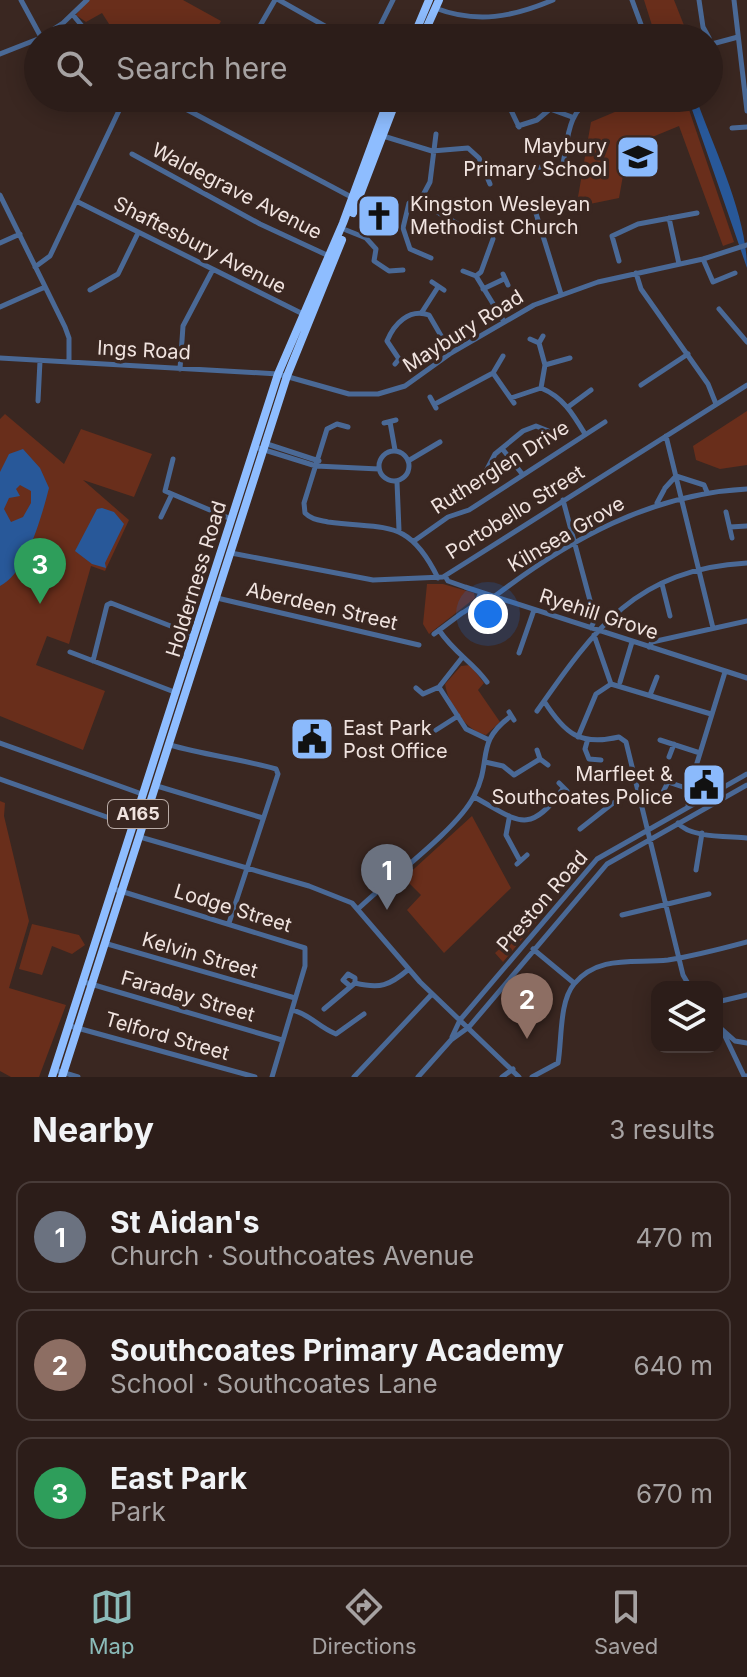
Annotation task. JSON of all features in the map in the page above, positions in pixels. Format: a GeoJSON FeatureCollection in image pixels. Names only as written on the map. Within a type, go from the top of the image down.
{"type":"FeatureCollection","features":[{"type":"Feature","properties":{"kind":"highway"},"geometry":{"type":"LineString","coordinates":[[421,24],[432,3]]}},
{"type":"Feature","properties":{"kind":"highway"},"geometry":{"type":"LineString","coordinates":[[426,24],[432,3]]}},
{"type":"Feature","properties":{"kind":"highway","name":"Holderness Road"},"geometry":{"type":"LineString","coordinates":[[118,890],[133,827],[217,598],[282,375],[346,230],[384,112]]}},
{"type":"Feature","properties":{"kind":"highway","name":"Holderness Road"},"geometry":{"type":"LineString","coordinates":[[307,316],[329,256],[392,112]]}},
{"type":"Feature","properties":{"kind":"highway","name":"Holderness Road"},"geometry":{"type":"LineString","coordinates":[[58,1074],[118,890],[157,786],[196,635],[232,519],[260,445]]}},
{"type":"Feature","properties":{"kind":"street"},"geometry":{"type":"LineString","coordinates":[[21,0],[33,24]]}},
{"type":"Feature","properties":{"kind":"street"},"geometry":{"type":"LineString","coordinates":[[60,24],[87,0]]}},
{"type":"Feature","properties":{"kind":"street"},"geometry":{"type":"LineString","coordinates":[[262,24],[277,0],[316,24]]}},
{"type":"Feature","properties":{"kind":"street"},"geometry":{"type":"LineString","coordinates":[[381,24],[393,0]]}},
{"type":"Feature","properties":{"kind":"street"},"geometry":{"type":"LineString","coordinates":[[432,3],[476,16],[517,15],[553,0]]}},
{"type":"Feature","properties":{"kind":"street"},"geometry":{"type":"LineString","coordinates":[[632,0],[641,24]]}},
{"type":"Feature","properties":{"kind":"street"},"geometry":{"type":"LineString","coordinates":[[699,0],[706,24]]}},
{"type":"Feature","properties":{"kind":"street"},"geometry":{"type":"LineString","coordinates":[[734,0],[747,111]]}},
{"type":"Feature","properties":{"kind":"street"},"geometry":{"type":"LineString","coordinates":[[73,15],[80,24]]}},
{"type":"Feature","properties":{"kind":"street"},"geometry":{"type":"LineString","coordinates":[[723,39],[738,37]]}},
{"type":"Feature","properties":{"kind":"street"},"geometry":{"type":"LineString","coordinates":[[0,54],[24,44]]}},
{"type":"Feature","properties":{"kind":"street"},"geometry":{"type":"LineString","coordinates":[[35,267],[50,256],[116,112]]}},
{"type":"Feature","properties":{"kind":"street"},"geometry":{"type":"LineString","coordinates":[[191,112],[356,199]]}},
{"type":"Feature","properties":{"kind":"street"},"geometry":{"type":"LineString","coordinates":[[512,112],[518,127],[537,120],[546,112]]}},
{"type":"Feature","properties":{"kind":"street"},"geometry":{"type":"LineString","coordinates":[[558,112],[572,117]]}},
{"type":"Feature","properties":{"kind":"street"},"geometry":{"type":"LineString","coordinates":[[564,176],[562,169],[575,112]]}},
{"type":"Feature","properties":{"kind":"street"},"geometry":{"type":"LineString","coordinates":[[732,128],[747,127]]}},
{"type":"Feature","properties":{"kind":"street"},"geometry":{"type":"LineString","coordinates":[[431,258],[410,249],[403,228],[409,203],[422,197],[430,182],[436,134]]}},
{"type":"Feature","properties":{"kind":"street"},"geometry":{"type":"LineString","coordinates":[[383,136],[432,151],[468,148],[475,151],[487,181]]}},
{"type":"Feature","properties":{"kind":"street","name":"Waldegrave Avenue"},"geometry":{"type":"LineString","coordinates":[[132,154],[260,224],[329,256]]}},
{"type":"Feature","properties":{"kind":"street"},"geometry":{"type":"LineString","coordinates":[[531,160],[536,169],[562,169]]}},
{"type":"Feature","properties":{"kind":"street"},"geometry":{"type":"LineString","coordinates":[[0,195],[69,338],[69,362]]}},
{"type":"Feature","properties":{"kind":"street"},"geometry":{"type":"LineString","coordinates":[[422,197],[461,226]]}},
{"type":"Feature","properties":{"kind":"street","name":"Shaftesbury Avenue"},"geometry":{"type":"LineString","coordinates":[[76,201],[307,316]]}},
{"type":"Feature","properties":{"kind":"street"},"geometry":{"type":"LineString","coordinates":[[534,207],[561,294]]}},
{"type":"Feature","properties":{"kind":"street"},"geometry":{"type":"LineString","coordinates":[[619,261],[612,236],[638,224],[697,213]]}},
{"type":"Feature","properties":{"kind":"street"},"geometry":{"type":"LineString","coordinates":[[669,218],[679,264]]}},
{"type":"Feature","properties":{"kind":"street"},"geometry":{"type":"LineString","coordinates":[[346,230],[373,243],[376,249],[374,261],[381,267],[404,270]]}},
{"type":"Feature","properties":{"kind":"street"},"geometry":{"type":"LineString","coordinates":[[90,290],[118,274],[138,233]]}},
{"type":"Feature","properties":{"kind":"street"},"geometry":{"type":"LineString","coordinates":[[0,243],[20,234]]}},
{"type":"Feature","properties":{"kind":"street"},"geometry":{"type":"LineString","coordinates":[[476,276],[486,265],[493,239]]}},
{"type":"Feature","properties":{"kind":"street","name":"Maybury Road"},"geometry":{"type":"LineString","coordinates":[[282,375],[330,391],[378,394],[405,386],[503,320],[561,294],[747,245]]}},
{"type":"Feature","properties":{"kind":"street"},"geometry":{"type":"LineString","coordinates":[[703,259],[708,279],[713,282],[735,273]]}},
{"type":"Feature","properties":{"kind":"street"},"geometry":{"type":"LineString","coordinates":[[180,369],[181,333],[212,271]]}},
{"type":"Feature","properties":{"kind":"street"},"geometry":{"type":"LineString","coordinates":[[464,273],[476,276],[503,320]]}},
{"type":"Feature","properties":{"kind":"street"},"geometry":{"type":"LineString","coordinates":[[636,273],[641,289],[708,384],[716,404]]}},
{"type":"Feature","properties":{"kind":"street"},"geometry":{"type":"LineString","coordinates":[[483,289],[505,279]]}},
{"type":"Feature","properties":{"kind":"street"},"geometry":{"type":"LineString","coordinates":[[395,364],[399,359],[388,345],[390,334],[405,317],[422,312],[438,286]]}},
{"type":"Feature","properties":{"kind":"street"},"geometry":{"type":"LineString","coordinates":[[0,307],[45,287]]}},
{"type":"Feature","properties":{"kind":"street"},"geometry":{"type":"LineString","coordinates":[[719,309],[747,342]]}},
{"type":"Feature","properties":{"kind":"street"},"geometry":{"type":"LineString","coordinates":[[422,312],[436,323],[451,353]]}},
{"type":"Feature","properties":{"kind":"street"},"geometry":{"type":"LineString","coordinates":[[541,388],[545,365],[539,343],[543,336]]}},
{"type":"Feature","properties":{"kind":"street"},"geometry":{"type":"LineString","coordinates":[[530,339],[539,343]]}},
{"type":"Feature","properties":{"kind":"street"},"geometry":{"type":"LineString","coordinates":[[641,385],[688,354]]}},
{"type":"Feature","properties":{"kind":"street"},"geometry":{"type":"LineString","coordinates":[[545,365],[567,356]]}},
{"type":"Feature","properties":{"kind":"street","name":"Ings Road"},"geometry":{"type":"LineString","coordinates":[[0,358],[282,375]]}},
{"type":"Feature","properties":{"kind":"street"},"geometry":{"type":"LineString","coordinates":[[430,397],[436,406],[493,373],[500,358]]}},
{"type":"Feature","properties":{"kind":"street"},"geometry":{"type":"LineString","coordinates":[[38,401],[40,361]]}},
{"type":"Feature","properties":{"kind":"street"},"geometry":{"type":"LineString","coordinates":[[493,373],[513,400],[541,388],[553,393],[568,407],[585,434]]}},
{"type":"Feature","properties":{"kind":"street","name":"Portobello Street"},"geometry":{"type":"LineString","coordinates":[[230,553],[373,580],[441,577],[747,385]]}},
{"type":"Feature","properties":{"kind":"street"},"geometry":{"type":"LineString","coordinates":[[568,407],[592,389]]}},
{"type":"Feature","properties":{"kind":"street"},"geometry":{"type":"LineString","coordinates":[[390,422],[395,450],[408,461]]}},
{"type":"Feature","properties":{"kind":"street","name":"Rutherglen Drive"},"geometry":{"type":"LineString","coordinates":[[414,541],[448,517],[469,510],[605,422]]}},
{"type":"Feature","properties":{"kind":"street"},"geometry":{"type":"LineString","coordinates":[[344,425],[327,429],[319,464],[303,507],[310,518],[399,530],[414,541],[441,577]]}},
{"type":"Feature","properties":{"kind":"street"},"geometry":{"type":"LineString","coordinates":[[483,477],[490,461],[531,427],[556,434]]}},
{"type":"Feature","properties":{"kind":"street"},"geometry":{"type":"LineString","coordinates":[[666,436],[713,628]]}},
{"type":"Feature","properties":{"kind":"street"},"geometry":{"type":"LineString","coordinates":[[408,461],[440,442]]}},
{"type":"Feature","properties":{"kind":"street"},"geometry":{"type":"LineString","coordinates":[[260,445],[319,464],[357,470],[379,469]]}},
{"type":"Feature","properties":{"kind":"street"},"geometry":{"type":"LineString","coordinates":[[395,450],[381,456],[379,469],[385,479],[397,482]]}},
{"type":"Feature","properties":{"kind":"street"},"geometry":{"type":"LineString","coordinates":[[504,450],[523,475]]}},
{"type":"Feature","properties":{"kind":"street"},"geometry":{"type":"LineString","coordinates":[[173,459],[164,484],[165,491],[232,519]]}},
{"type":"Feature","properties":{"kind":"street"},"geometry":{"type":"LineString","coordinates":[[397,482],[406,475],[408,461]]}},
{"type":"Feature","properties":{"kind":"street"},"geometry":{"type":"LineString","coordinates":[[676,476],[704,485],[707,492]]}},
{"type":"Feature","properties":{"kind":"street","name":"Kilnsea Grove"},"geometry":{"type":"LineString","coordinates":[[657,503],[657,497],[676,476]]}},
{"type":"Feature","properties":{"kind":"street"},"geometry":{"type":"LineString","coordinates":[[397,482],[399,530]]}},
{"type":"Feature","properties":{"kind":"street","name":"Kilnsea Grove"},"geometry":{"type":"LineString","coordinates":[[494,597],[623,516],[681,496],[747,489]]}},
{"type":"Feature","properties":{"kind":"street"},"geometry":{"type":"LineString","coordinates":[[161,517],[171,496]]}},
{"type":"Feature","properties":{"kind":"street"},"geometry":{"type":"LineString","coordinates":[[563,500],[595,619],[594,631],[608,685]]}},
{"type":"Feature","properties":{"kind":"street"},"geometry":{"type":"LineString","coordinates":[[726,512],[732,538]]}},
{"type":"Feature","properties":{"kind":"street"},"geometry":{"type":"LineString","coordinates":[[730,527],[747,526]]}},
{"type":"Feature","properties":{"kind":"street"},"geometry":{"type":"LineString","coordinates":[[537,711],[594,631],[624,604],[662,584],[699,570],[747,563]]}},
{"type":"Feature","properties":{"kind":"street","name":"Ryehill Grove"},"geometry":{"type":"LineString","coordinates":[[441,577],[594,631],[747,678]]}},
{"type":"Feature","properties":{"kind":"street"},"geometry":{"type":"LineString","coordinates":[[657,612],[669,613],[662,584]]}},
{"type":"Feature","properties":{"kind":"street"},"geometry":{"type":"LineString","coordinates":[[481,592],[476,604],[437,632],[461,659],[475,667],[487,683]]}},
{"type":"Feature","properties":{"kind":"street","name":"Aberdeen Street"},"geometry":{"type":"LineString","coordinates":[[217,598],[419,645]]}},
{"type":"Feature","properties":{"kind":"street"},"geometry":{"type":"LineString","coordinates":[[93,661],[107,605],[111,603],[196,635]]}},
{"type":"Feature","properties":{"kind":"street"},"geometry":{"type":"LineString","coordinates":[[519,653],[534,610]]}},
{"type":"Feature","properties":{"kind":"street"},"geometry":{"type":"LineString","coordinates":[[649,647],[652,642],[747,621]]}},
{"type":"Feature","properties":{"kind":"street"},"geometry":{"type":"LineString","coordinates":[[620,682],[632,642]]}},
{"type":"Feature","properties":{"kind":"street"},"geometry":{"type":"LineString","coordinates":[[70,652],[182,694]]}},
{"type":"Feature","properties":{"kind":"street"},"geometry":{"type":"LineString","coordinates":[[418,693],[439,687],[461,659]]}},
{"type":"Feature","properties":{"kind":"street"},"geometry":{"type":"LineString","coordinates":[[688,807],[689,789],[725,672]]}},
{"type":"Feature","properties":{"kind":"street"},"geometry":{"type":"LineString","coordinates":[[646,695],[657,677]]}},
{"type":"Feature","properties":{"kind":"street"},"geometry":{"type":"LineString","coordinates":[[608,685],[711,714]]}},
{"type":"Feature","properties":{"kind":"street"},"geometry":{"type":"LineString","coordinates":[[578,737],[592,700],[608,685]]}},
{"type":"Feature","properties":{"kind":"street"},"geometry":{"type":"LineString","coordinates":[[439,687],[466,729],[487,739]]}},
{"type":"Feature","properties":{"kind":"street"},"geometry":{"type":"LineString","coordinates":[[544,701],[578,737],[587,742],[623,738],[686,981]]}},
{"type":"Feature","properties":{"kind":"street"},"geometry":{"type":"LineString","coordinates":[[439,732],[458,716]]}},
{"type":"Feature","properties":{"kind":"street"},"geometry":{"type":"LineString","coordinates":[[359,908],[455,821],[474,797],[485,762],[487,739],[511,716]]}},
{"type":"Feature","properties":{"kind":"street"},"geometry":{"type":"LineString","coordinates":[[660,740],[700,753]]}},
{"type":"Feature","properties":{"kind":"street"},"geometry":{"type":"LineString","coordinates":[[587,742],[585,749],[589,759],[601,760]]}},
{"type":"Feature","properties":{"kind":"street"},"geometry":{"type":"LineString","coordinates":[[0,743],[144,795]]}},
{"type":"Feature","properties":{"kind":"street"},"geometry":{"type":"LineString","coordinates":[[669,757],[674,744]]}},
{"type":"Feature","properties":{"kind":"street"},"geometry":{"type":"LineString","coordinates":[[170,745],[276,769],[278,774],[229,923]]}},
{"type":"Feature","properties":{"kind":"street"},"geometry":{"type":"LineString","coordinates":[[537,750],[540,759],[548,765]]}},
{"type":"Feature","properties":{"kind":"street"},"geometry":{"type":"LineString","coordinates":[[485,762],[503,766],[514,779],[540,759]]}},
{"type":"Feature","properties":{"kind":"street","name":"Preston Road"},"geometry":{"type":"LineString","coordinates":[[451,1040],[460,1020],[588,868],[615,847],[747,774]]}},
{"type":"Feature","properties":{"kind":"street"},"geometry":{"type":"LineString","coordinates":[[0,779],[133,827]]}},
{"type":"Feature","properties":{"kind":"street"},"geometry":{"type":"LineString","coordinates":[[663,792],[668,782],[689,789]]}},
{"type":"Feature","properties":{"kind":"street"},"geometry":{"type":"LineString","coordinates":[[474,797],[509,819],[522,822],[537,818],[564,791],[559,783]]}},
{"type":"Feature","properties":{"kind":"street","name":"Preston Road"},"geometry":{"type":"LineString","coordinates":[[451,1040],[469,1027],[607,864],[747,785]]}},
{"type":"Feature","properties":{"kind":"street"},"geometry":{"type":"LineString","coordinates":[[157,786],[263,818]]}},
{"type":"Feature","properties":{"kind":"street"},"geometry":{"type":"LineString","coordinates":[[580,829],[601,810],[638,792]]}},
{"type":"Feature","properties":{"kind":"street"},"geometry":{"type":"LineString","coordinates":[[509,819],[506,835],[518,862],[527,855]]}},
{"type":"Feature","properties":{"kind":"street"},"geometry":{"type":"LineString","coordinates":[[678,823],[683,829],[747,838]]}},
{"type":"Feature","properties":{"kind":"street"},"geometry":{"type":"LineString","coordinates":[[696,870],[702,833]]}},
{"type":"Feature","properties":{"kind":"street"},"geometry":{"type":"LineString","coordinates":[[140,837],[343,897],[359,908],[432,994],[519,1077]]}},
{"type":"Feature","properties":{"kind":"street","name":"Lodge Street"},"geometry":{"type":"LineString","coordinates":[[118,890],[305,948],[307,957],[272,1077]]}},
{"type":"Feature","properties":{"kind":"street"},"geometry":{"type":"LineString","coordinates":[[622,915],[709,894]]}},
{"type":"Feature","properties":{"kind":"street","name":"Kelvin Street"},"geometry":{"type":"LineString","coordinates":[[101,942],[295,998]]}},
{"type":"Feature","properties":{"kind":"street"},"geometry":{"type":"LineString","coordinates":[[532,1077],[558,1063],[568,994],[574,983],[607,964],[630,959],[665,961],[747,942]]}},
{"type":"Feature","properties":{"kind":"street"},"geometry":{"type":"LineString","coordinates":[[533,949],[574,983]]}},
{"type":"Feature","properties":{"kind":"street"},"geometry":{"type":"LineString","coordinates":[[324,1009],[353,985],[378,989],[409,969]]}},
{"type":"Feature","properties":{"kind":"street","name":"Faraday Street"},"geometry":{"type":"LineString","coordinates":[[87,983],[283,1040]]}},
{"type":"Feature","properties":{"kind":"street"},"geometry":{"type":"LineString","coordinates":[[354,1077],[432,994]]}},
{"type":"Feature","properties":{"kind":"street"},"geometry":{"type":"LineString","coordinates":[[723,1001],[747,995]]}},
{"type":"Feature","properties":{"kind":"street"},"geometry":{"type":"LineString","coordinates":[[292,1010],[306,1013],[322,1029],[336,1034],[364,1014]]}},
{"type":"Feature","properties":{"kind":"street","name":"Telford Street"},"geometry":{"type":"LineString","coordinates":[[74,1027],[232,1074],[255,1077]]}},
{"type":"Feature","properties":{"kind":"street"},"geometry":{"type":"LineString","coordinates":[[724,1034],[747,1043]]}},
{"type":"Feature","properties":{"kind":"street"},"geometry":{"type":"LineString","coordinates":[[724,1034],[744,1076],[747,1076]]}},
{"type":"Feature","properties":{"kind":"street"},"geometry":{"type":"LineString","coordinates":[[418,1077],[451,1040]]}},
{"type":"Feature","properties":{"kind":"street"},"geometry":{"type":"LineString","coordinates":[[502,1077],[513,1069]]}},
{"type":"Feature","properties":{"kind":"street"},"geometry":{"type":"LineString","coordinates":[[58,1074],[78,1077]]}},
{"type":"Feature","properties":{"kind":"shaded area"},"geometry":{"type":"Polygon","coordinates":[[[87,0],[183,0],[221,21],[219,24],[109,24],[102,13],[86,22],[76,15],[87,0]]]}},
{"type":"Feature","properties":{"kind":"shaded area"},"geometry":{"type":"Polygon","coordinates":[[[644,0],[674,0],[683,24],[652,24],[644,0]]]}},
{"type":"Feature","properties":{"kind":"shaded area"},"geometry":{"type":"Polygon","coordinates":[[[615,112],[690,112],[734,242],[723,246],[679,126],[628,147],[619,198],[580,206],[578,197],[591,122],[615,112]]]}},
{"type":"Feature","properties":{"kind":"shaded area"},"geometry":{"type":"Polygon","coordinates":[[[747,411],[747,465],[720,469],[696,460],[693,446],[747,411]]]}},
{"type":"Feature","properties":{"kind":"shaded area"},"geometry":{"type":"Polygon","coordinates":[[[5,414],[64,464],[81,429],[152,454],[134,497],[83,480],[129,520],[105,571],[91,566],[69,644],[47,636],[36,665],[105,691],[83,750],[0,716],[0,419],[5,414]]]}},
{"type":"Feature","properties":{"kind":"shaded area"},"geometry":{"type":"Polygon","coordinates":[[[427,584],[443,584],[474,593],[475,598],[429,634],[423,624],[427,584]]]}},
{"type":"Feature","properties":{"kind":"shaded area"},"geometry":{"type":"Polygon","coordinates":[[[470,665],[484,683],[478,690],[500,722],[486,735],[459,716],[445,684],[461,666],[470,665]]]}},
{"type":"Feature","properties":{"kind":"shaded area"},"geometry":{"type":"Polygon","coordinates":[[[0,801],[5,803],[4,816],[29,921],[9,988],[66,1005],[39,1077],[11,1077],[0,1071],[0,801]]]}},
{"type":"Feature","properties":{"kind":"shaded area"},"geometry":{"type":"Polygon","coordinates":[[[472,816],[511,888],[444,953],[407,910],[421,895],[404,878],[472,816]]]}},
{"type":"Feature","properties":{"kind":"shaded area"},"geometry":{"type":"Polygon","coordinates":[[[532,912],[540,918],[503,962],[495,953],[509,940],[511,931],[516,932],[527,913],[532,912]]]}},
{"type":"Feature","properties":{"kind":"shaded area"},"geometry":{"type":"Polygon","coordinates":[[[32,924],[79,935],[85,945],[72,954],[52,946],[42,975],[19,969],[32,924]]]}},
{"type":"Feature","properties":{"kind":"water"},"geometry":{"type":"Polygon","coordinates":[[[693,112],[701,112],[736,204],[746,248],[747,268],[693,112]]]}},
{"type":"Feature","properties":{"kind":"water"},"geometry":{"type":"Polygon","coordinates":[[[23,449],[40,468],[49,488],[25,557],[18,569],[0,586],[0,472],[9,454],[23,449]],[[20,485],[16,489],[20,496],[9,498],[4,509],[11,522],[23,517],[31,503],[31,491],[20,485]]]}},
{"type":"Feature","properties":{"kind":"water"},"geometry":{"type":"Polygon","coordinates":[[[97,509],[114,512],[124,524],[105,563],[106,568],[92,564],[75,551],[97,509]]]}},
{"type":"Feature","properties":{"kind":"place","name":"Maybury Primary School"},"geometry":{"type":"Point","coordinates":[638,157]}},
{"type":"Feature","properties":{"kind":"place","name":"Kingston Wesleyan Methodist Church"},"geometry":{"type":"Point","coordinates":[379,216]}},
{"type":"Feature","properties":{"kind":"place","name":"East Park"},"geometry":{"type":"Point","coordinates":[40,604]}},
{"type":"Feature","properties":{"kind":"place","name":"East Park Post Office"},"geometry":{"type":"Point","coordinates":[312,739]}},
{"type":"Feature","properties":{"kind":"place","name":"Marfleet & Southcoates Police"},"geometry":{"type":"Point","coordinates":[704,785]}},
{"type":"Feature","properties":{"kind":"place","name":"St Aidan's"},"geometry":{"type":"Point","coordinates":[387,910]}},
{"type":"Feature","properties":{"kind":"place","name":"Southcoates Primary Academy"},"geometry":{"type":"Point","coordinates":[527,1039]}}]}
